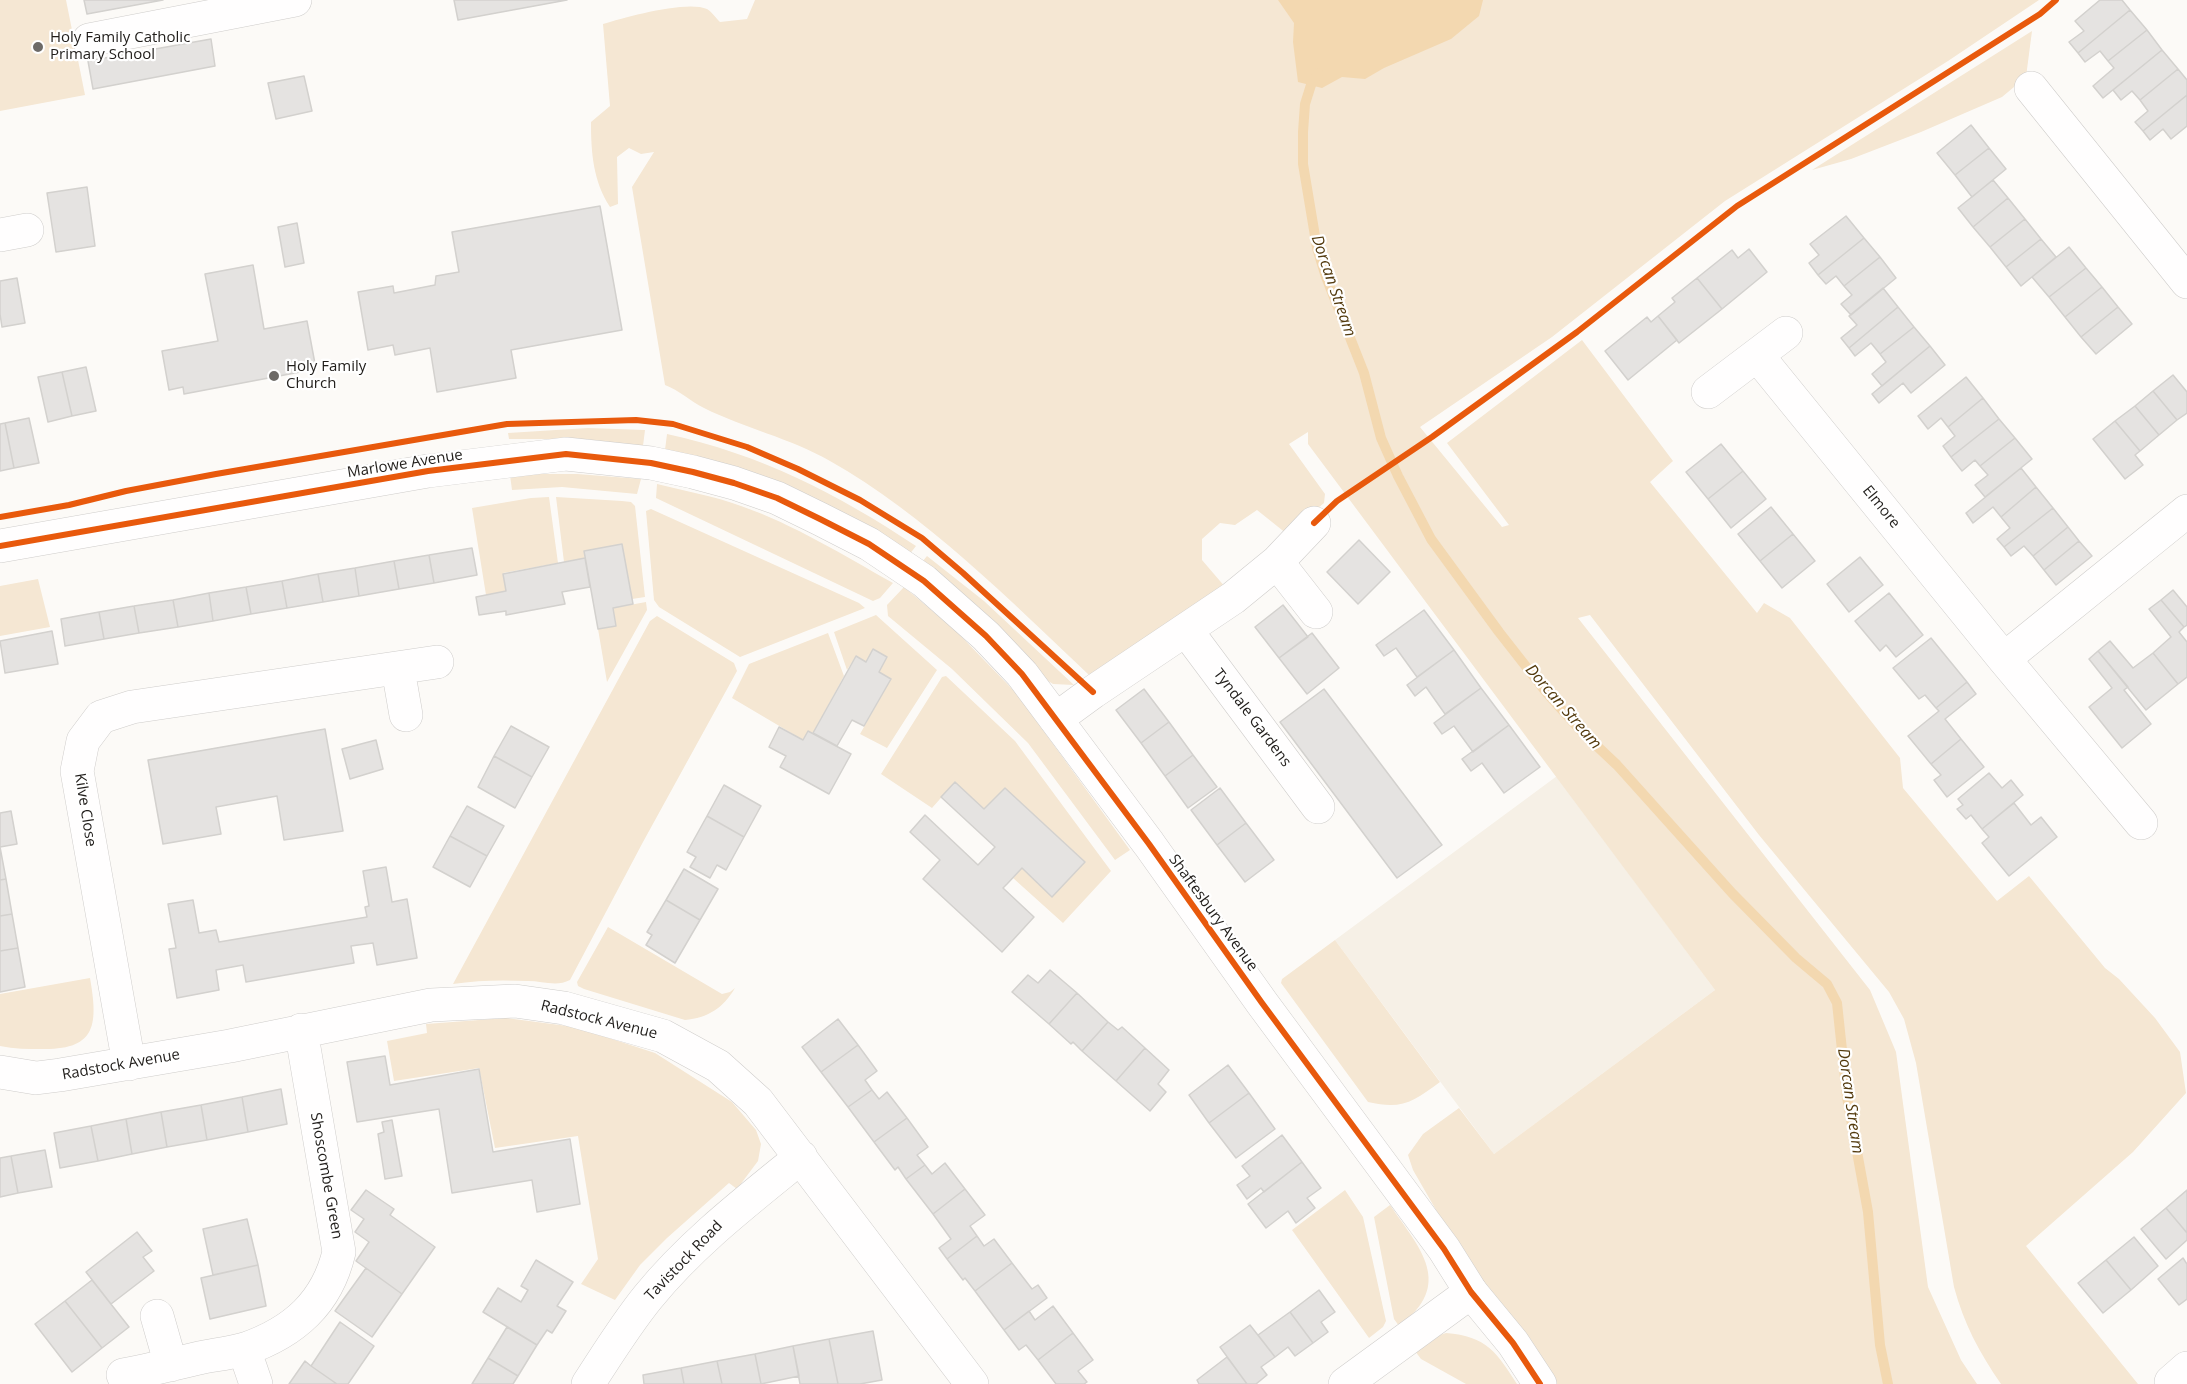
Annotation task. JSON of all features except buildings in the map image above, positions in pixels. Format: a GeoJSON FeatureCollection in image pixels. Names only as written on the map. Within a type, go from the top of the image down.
{"type":"FeatureCollection","features":[{"type":"Feature","properties":{"kind":"street"},"geometry":{"type":"LineString","coordinates":[[89,40],[295,0]]}},
{"type":"Feature","properties":{"kind":"street"},"geometry":{"type":"LineString","coordinates":[[2031,88],[2187,282]]}},
{"type":"Feature","properties":{"kind":"street"},"geometry":{"type":"LineString","coordinates":[[1708,392],[1786,333]]}},
{"type":"Feature","properties":{"kind":"street","name":"Elmore"},"geometry":{"type":"LineString","coordinates":[[1757,355],[2004,659],[2141,823]]}},
{"type":"Feature","properties":{"kind":"street","name":"Marlowe Avenue"},"geometry":{"type":"LineString","coordinates":[[0,546],[428,471],[566,454],[651,463],[693,472],[777,498],[810,514]]}},
{"type":"Feature","properties":{"kind":"street"},"geometry":{"type":"LineString","coordinates":[[2004,659],[2187,511]]}},
{"type":"Feature","properties":{"kind":"street","name":"Shaftesbury Avenue"},"geometry":{"type":"LineString","coordinates":[[810,514],[869,544],[924,581],[994,644],[1022,674],[1444,1249],[1470,1292],[1513,1343],[1540,1384]]}},
{"type":"Feature","properties":{"kind":"street"},"geometry":{"type":"LineString","coordinates":[[1056,719],[1233,598],[1277,562],[1314,523]]}},
{"type":"Feature","properties":{"kind":"street"},"geometry":{"type":"LineString","coordinates":[[1277,562],[1316,612]]}},
{"type":"Feature","properties":{"kind":"street","name":"Tyndale Gardens"},"geometry":{"type":"LineString","coordinates":[[1186,630],[1318,807]]}},
{"type":"Feature","properties":{"kind":"street","name":"Kilve Close"},"geometry":{"type":"LineString","coordinates":[[129,1064],[77,771],[83,741],[101,717],[132,707],[437,662]]}},
{"type":"Feature","properties":{"kind":"street"},"geometry":{"type":"LineString","coordinates":[[398,669],[406,715]]}},
{"type":"Feature","properties":{"kind":"street","name":"Radstock Avenue"},"geometry":{"type":"LineString","coordinates":[[0,1072],[36,1078],[129,1064],[431,1005],[515,1001],[564,1008],[663,1036],[718,1065],[758,1102],[972,1384]]}},
{"type":"Feature","properties":{"kind":"street","name":"Shoscombe Green"},"geometry":{"type":"LineString","coordinates":[[123,1375],[244,1349],[280,1333],[313,1308],[328,1285],[339,1252],[301,1030]]}},
{"type":"Feature","properties":{"kind":"street","name":"Tavistock Road"},"geometry":{"type":"LineString","coordinates":[[588,1384],[646,1299],[672,1269],[710,1231],[801,1157]]}},
{"type":"Feature","properties":{"kind":"street"},"geometry":{"type":"LineString","coordinates":[[1345,1384],[1470,1292]]}},
{"type":"Feature","properties":{"kind":"street"},"geometry":{"type":"LineString","coordinates":[[157,1316],[171,1365]]}},
{"type":"Feature","properties":{"kind":"street"},"geometry":{"type":"LineString","coordinates":[[244,1349],[256,1384]]}},
{"type":"Feature","properties":{"kind":"shaded area","name":"Holy Family Catholic Primary School"},"geometry":{"type":"Polygon","coordinates":[[[0,0],[66,0],[85,95],[0,111],[0,0]]]}},
{"type":"Feature","properties":{"kind":"shaded area"},"geometry":{"type":"Polygon","coordinates":[[[755,0],[2039,0],[1948,61],[1725,201],[1552,337],[1420,427],[1502,527],[1509,525],[1447,443],[1582,340],[1673,461],[1650,482],[1757,613],[1764,603],[1790,618],[1900,758],[1903,788],[1997,901],[2029,876],[2105,968],[2119,979],[2155,1018],[2180,1052],[2186,1093],[2133,1152],[2026,1246],[2138,1384],[2001,1384],[1973,1337],[1954,1287],[1916,1063],[1904,1019],[1889,992],[1759,835],[1590,615],[1578,618],[1870,990],[1896,1052],[1928,1287],[1961,1360],[1977,1384],[1555,1384],[1447,1229],[1413,1170],[1408,1155],[1423,1134],[1459,1108],[1494,1154],[1715,990],[1308,444],[1308,432],[1289,444],[1325,494],[1324,503],[1287,534],[1257,510],[1235,525],[1220,523],[1202,539],[1202,560],[1226,588],[1089,675],[965,560],[899,506],[865,482],[815,453],[719,415],[665,385],[632,187],[654,152],[641,154],[629,148],[617,157],[618,204],[610,207],[600,187],[594,166],[591,122],[610,106],[603,24],[656,10],[686,7],[707,9],[720,22],[747,19],[755,0]]]}},
{"type":"Feature","properties":{"kind":"shaded area"},"geometry":{"type":"Polygon","coordinates":[[[1278,0],[1483,0],[1479,16],[1451,39],[1384,68],[1365,79],[1342,77],[1322,88],[1298,82],[1293,42],[1294,23],[1278,0]]]}},
{"type":"Feature","properties":{"kind":"shaded area"},"geometry":{"type":"Polygon","coordinates":[[[2032,31],[2026,77],[2002,97],[1851,159],[1812,170],[2032,31]]]}},
{"type":"Feature","properties":{"kind":"shaded area"},"geometry":{"type":"Polygon","coordinates":[[[588,428],[645,430],[643,446],[584,439],[509,439],[508,433],[588,428]]]}},
{"type":"Feature","properties":{"kind":"shaded area"},"geometry":{"type":"Polygon","coordinates":[[[667,434],[734,453],[797,478],[857,509],[916,546],[909,555],[665,450],[667,434]]]}},
{"type":"Feature","properties":{"kind":"shaded area"},"geometry":{"type":"Polygon","coordinates":[[[541,474],[641,479],[637,494],[562,487],[512,490],[510,475],[541,474]]]}},
{"type":"Feature","properties":{"kind":"shaded area"},"geometry":{"type":"Polygon","coordinates":[[[657,484],[720,499],[761,514],[818,541],[893,583],[880,598],[873,601],[656,498],[657,484]]]}},
{"type":"Feature","properties":{"kind":"shaded area"},"geometry":{"type":"Polygon","coordinates":[[[549,497],[558,563],[503,573],[506,591],[486,595],[472,508],[549,497]]]}},
{"type":"Feature","properties":{"kind":"shaded area"},"geometry":{"type":"Polygon","coordinates":[[[556,497],[631,502],[635,506],[645,597],[632,599],[622,544],[584,551],[585,558],[564,562],[556,497]]]}},
{"type":"Feature","properties":{"kind":"shaded area"},"geometry":{"type":"Polygon","coordinates":[[[651,509],[859,603],[865,608],[740,657],[659,607],[654,600],[646,511],[651,509]]]}},
{"type":"Feature","properties":{"kind":"shaded area"},"geometry":{"type":"Polygon","coordinates":[[[927,556],[984,601],[1074,685],[1053,684],[1045,679],[922,562],[927,556]]]}},
{"type":"Feature","properties":{"kind":"shaded area"},"geometry":{"type":"Polygon","coordinates":[[[38,579],[50,627],[0,636],[0,586],[38,579]]]}},
{"type":"Feature","properties":{"kind":"shaded area"},"geometry":{"type":"Polygon","coordinates":[[[904,587],[955,630],[1016,693],[1130,850],[1115,860],[1028,743],[952,669],[888,616],[887,605],[904,587]]]}},
{"type":"Feature","properties":{"kind":"shaded area"},"geometry":{"type":"Polygon","coordinates":[[[646,602],[647,610],[607,682],[598,629],[616,626],[613,608],[646,602]]]}},
{"type":"Feature","properties":{"kind":"shaded area"},"geometry":{"type":"Polygon","coordinates":[[[876,615],[937,670],[887,748],[860,734],[891,679],[879,672],[887,657],[873,649],[866,662],[856,656],[847,670],[834,632],[876,615]]]}},
{"type":"Feature","properties":{"kind":"shaded area"},"geometry":{"type":"Polygon","coordinates":[[[657,616],[734,663],[737,671],[570,980],[555,983],[500,980],[453,984],[650,621],[657,616]]]}},
{"type":"Feature","properties":{"kind":"shaded area"},"geometry":{"type":"Polygon","coordinates":[[[828,633],[844,676],[813,733],[808,731],[803,740],[732,698],[749,664],[828,633]]]}},
{"type":"Feature","properties":{"kind":"shaded area"},"geometry":{"type":"Polygon","coordinates":[[[946,676],[1015,741],[1111,871],[1063,923],[1013,878],[1022,868],[1052,897],[1085,862],[1005,788],[984,809],[955,782],[932,808],[881,774],[942,677],[946,676]]]}},
{"type":"Feature","properties":{"kind":"shaded area"},"geometry":{"type":"Polygon","coordinates":[[[1557,776],[1715,990],[1494,1154],[1335,940],[1557,776]]]}},
{"type":"Feature","properties":{"kind":"shaded area"},"geometry":{"type":"Polygon","coordinates":[[[608,927],[722,994],[735,988],[714,1011],[701,1017],[685,1020],[584,989],[578,986],[577,982],[608,927]]]}},
{"type":"Feature","properties":{"kind":"shaded area"},"geometry":{"type":"Polygon","coordinates":[[[1335,940],[1440,1082],[1407,1103],[1390,1105],[1368,1102],[1281,983],[1282,979],[1335,940]]]}},
{"type":"Feature","properties":{"kind":"shaded area"},"geometry":{"type":"Polygon","coordinates":[[[90,978],[94,1009],[93,1021],[90,1031],[83,1039],[74,1045],[60,1048],[26,1049],[0,1046],[0,994],[90,978]]]}},
{"type":"Feature","properties":{"kind":"shaded area"},"geometry":{"type":"Polygon","coordinates":[[[506,1018],[575,1027],[655,1053],[732,1102],[756,1130],[761,1144],[758,1161],[737,1189],[729,1183],[667,1238],[640,1265],[615,1300],[581,1284],[598,1259],[578,1136],[495,1148],[479,1068],[394,1081],[387,1041],[427,1033],[426,1024],[506,1018]]]}},
{"type":"Feature","properties":{"kind":"shaded area"},"geometry":{"type":"Polygon","coordinates":[[[1345,1190],[1363,1217],[1386,1321],[1383,1327],[1369,1338],[1292,1230],[1345,1190]]]}},
{"type":"Feature","properties":{"kind":"shaded area"},"geometry":{"type":"Polygon","coordinates":[[[1390,1205],[1421,1252],[1427,1266],[1429,1281],[1425,1296],[1416,1311],[1399,1326],[1394,1319],[1374,1217],[1390,1205]]]}},
{"type":"Feature","properties":{"kind":"shaded area"},"geometry":{"type":"Polygon","coordinates":[[[1446,1333],[1481,1342],[1497,1355],[1517,1384],[1466,1384],[1421,1359],[1415,1351],[1434,1337],[1446,1333]]]}},
{"type":"Feature","properties":{"kind":"waterway","name":"Dorcan Stream"},"geometry":{"type":"LineString","coordinates":[[1318,73],[1311,85],[1305,104],[1303,132],[1303,164],[1317,248],[1364,373],[1381,438],[1431,539],[1546,692],[1582,732],[1617,765],[1732,893],[1796,958],[1827,984],[1837,1003],[1847,1097],[1868,1212],[1880,1345],[1888,1384]]}},
{"type":"Feature","properties":{"kind":"cycle path"},"geometry":{"type":"LineString","coordinates":[[1314,523],[1337,501],[1432,437],[1577,332],[1737,206],[2040,14],[2056,0]]}},
{"type":"Feature","properties":{"kind":"cycle path"},"geometry":{"type":"LineString","coordinates":[[0,517],[216,474],[507,424],[636,420],[673,424],[747,447],[798,469],[860,500],[922,538],[1093,692]]}},
{"type":"Feature","properties":{"kind":"cycle path"},"geometry":{"type":"LineString","coordinates":[[0,546],[428,471],[566,454],[651,463],[734,483],[777,498],[869,544],[924,581],[986,636],[1022,674],[1149,844],[1262,1003],[1444,1249],[1471,1292],[1513,1343],[1540,1384]]}},
{"type":"Feature","properties":{"kind":"place","name":"Holy Family Catholic Primary School"},"geometry":{"type":"Point","coordinates":[38,47]}},
{"type":"Feature","properties":{"kind":"place","name":"Holy Family Church"},"geometry":{"type":"Point","coordinates":[274,376]}}]}
